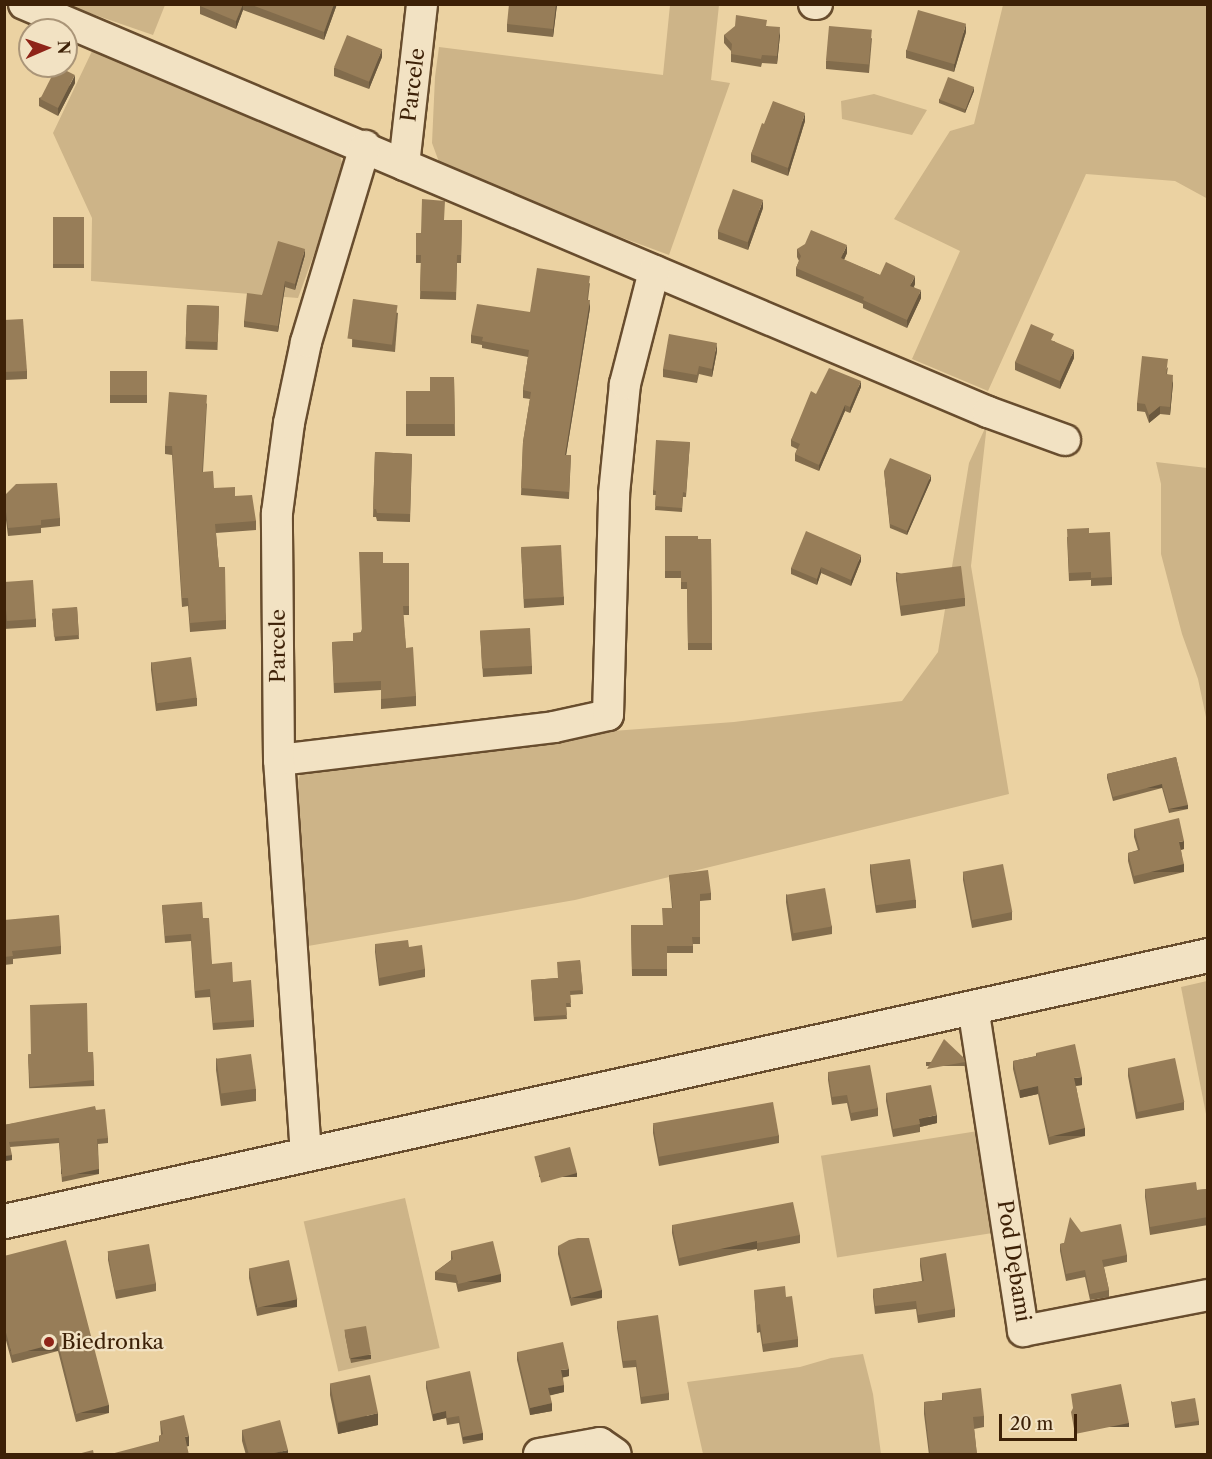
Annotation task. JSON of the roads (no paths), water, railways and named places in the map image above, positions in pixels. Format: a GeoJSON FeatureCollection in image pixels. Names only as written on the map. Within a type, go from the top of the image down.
{"type":"FeatureCollection","features":[{"type":"Feature","properties":{"kind":"street"},"geometry":{"type":"LineString","coordinates":[[24,4],[365,146],[404,165],[988,412],[1065,440]]}},
{"type":"Feature","properties":{"kind":"street","name":"Parcele"},"geometry":{"type":"LineString","coordinates":[[404,165],[422,4]]}},
{"type":"Feature","properties":{"kind":"street","name":"Parcele"},"geometry":{"type":"LineString","coordinates":[[306,1155],[279,760],[277,513],[289,423],[306,342],[365,146]]}},
{"type":"Feature","properties":{"kind":"street"},"geometry":{"type":"LineString","coordinates":[[279,760],[554,727],[608,715],[614,494],[625,384],[654,271]]}},
{"type":"Feature","properties":{"kind":"street"},"geometry":{"type":"LineString","coordinates":[[4,1221],[1208,955]]}},
{"type":"Feature","properties":{"kind":"street","name":"Pod Dębami"},"geometry":{"type":"LineString","coordinates":[[973,1007],[1023,1331],[1208,1295]]}},
{"type":"Feature","properties":{"kind":"street"},"geometry":{"type":"LineString","coordinates":[[539,1455],[600,1443],[616,1455]]}},
{"type":"Feature","properties":{"kind":"place","name":"Biedronka"},"geometry":{"type":"Point","coordinates":[49,1342]}}]}
